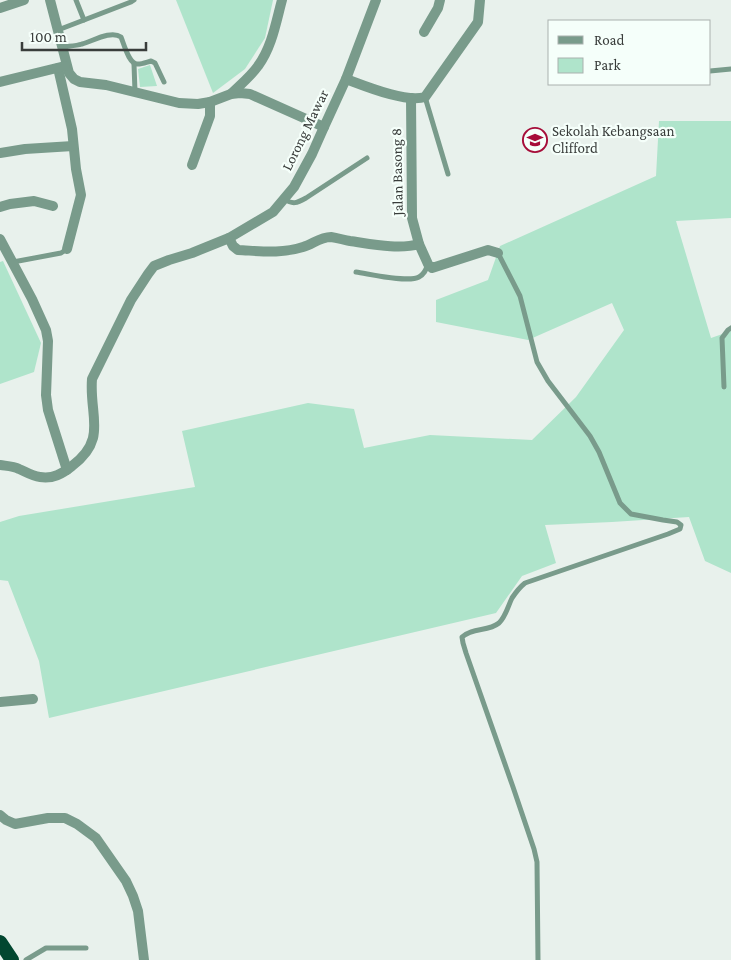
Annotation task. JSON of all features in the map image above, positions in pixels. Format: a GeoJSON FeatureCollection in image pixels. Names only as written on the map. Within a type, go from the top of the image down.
{"type":"FeatureCollection","features":[{"type":"Feature","properties":{"kind":"highway"},"geometry":{"type":"LineString","coordinates":[[0,942],[12,960]]}},
{"type":"Feature","properties":{"kind":"street"},"geometry":{"type":"LineString","coordinates":[[0,8],[24,0]]}},
{"type":"Feature","properties":{"kind":"street"},"geometry":{"type":"LineString","coordinates":[[50,0],[62,47],[62,66],[81,195],[67,249]]}},
{"type":"Feature","properties":{"kind":"street"},"geometry":{"type":"LineString","coordinates":[[231,94],[249,77],[267,51],[282,0]]}},
{"type":"Feature","properties":{"kind":"street","name":"Lorong Mawar"},"geometry":{"type":"LineString","coordinates":[[67,470],[81,460],[94,438],[92,379],[131,300],[148,274],[154,266],[229,238],[273,212],[294,187],[312,154],[346,79],[376,0]]}},
{"type":"Feature","properties":{"kind":"street"},"geometry":{"type":"LineString","coordinates":[[424,32],[438,8],[440,0]]}},
{"type":"Feature","properties":{"kind":"street"},"geometry":{"type":"LineString","coordinates":[[346,79],[388,93],[411,98],[425,97],[478,22],[480,0]]}},
{"type":"Feature","properties":{"kind":"street"},"geometry":{"type":"LineString","coordinates":[[62,66],[74,79],[80,82],[106,85],[179,103],[198,104],[210,102],[231,94],[250,94],[324,127]]}},
{"type":"Feature","properties":{"kind":"street"},"geometry":{"type":"LineString","coordinates":[[0,82],[62,66]]}},
{"type":"Feature","properties":{"kind":"street","name":"Jalan Basong 8"},"geometry":{"type":"LineString","coordinates":[[411,98],[412,218],[419,244],[428,264]]}},
{"type":"Feature","properties":{"kind":"street"},"geometry":{"type":"LineString","coordinates":[[192,165],[210,116],[210,102]]}},
{"type":"Feature","properties":{"kind":"street"},"geometry":{"type":"LineString","coordinates":[[0,153],[73,146]]}},
{"type":"Feature","properties":{"kind":"street"},"geometry":{"type":"LineString","coordinates":[[0,207],[34,201],[53,206]]}},
{"type":"Feature","properties":{"kind":"street"},"geometry":{"type":"LineString","coordinates":[[229,238],[233,246],[238,250],[278,252],[304,247],[324,238],[332,237],[364,243],[398,246],[419,244]]}},
{"type":"Feature","properties":{"kind":"street"},"geometry":{"type":"LineString","coordinates":[[0,239],[46,330],[48,341],[46,395],[48,410],[67,470],[60,475],[39,477],[17,468],[0,465]]}},
{"type":"Feature","properties":{"kind":"street"},"geometry":{"type":"LineString","coordinates":[[428,264],[432,268],[488,250],[498,253]]}},
{"type":"Feature","properties":{"kind":"street"},"geometry":{"type":"LineString","coordinates":[[0,702],[32,699]]}},
{"type":"Feature","properties":{"kind":"street"},"geometry":{"type":"LineString","coordinates":[[0,815],[15,824],[48,818],[65,818],[96,838],[126,880],[133,896],[138,911],[144,960]]}},
{"type":"Feature","properties":{"kind":"lane"},"geometry":{"type":"LineString","coordinates":[[76,0],[84,20]]}},
{"type":"Feature","properties":{"kind":"lane"},"geometry":{"type":"LineString","coordinates":[[58,30],[134,0]]}},
{"type":"Feature","properties":{"kind":"lane"},"geometry":{"type":"LineString","coordinates":[[62,47],[118,34],[134,64],[135,93]]}},
{"type":"Feature","properties":{"kind":"lane"},"geometry":{"type":"LineString","coordinates":[[134,64],[139,65],[151,61],[155,63],[164,82]]}},
{"type":"Feature","properties":{"kind":"lane"},"geometry":{"type":"LineString","coordinates":[[711,71],[731,69]]}},
{"type":"Feature","properties":{"kind":"lane"},"geometry":{"type":"LineString","coordinates":[[425,97],[448,174]]}},
{"type":"Feature","properties":{"kind":"lane"},"geometry":{"type":"LineString","coordinates":[[284,199],[291,203],[298,202],[367,158]]}},
{"type":"Feature","properties":{"kind":"lane"},"geometry":{"type":"LineString","coordinates":[[12,262],[61,253],[67,249]]}},
{"type":"Feature","properties":{"kind":"lane"},"geometry":{"type":"LineString","coordinates":[[498,253],[520,296],[537,362],[548,381],[590,436],[599,452],[620,503],[631,514],[677,522],[680,525],[680,529],[668,534],[525,583],[512,598],[500,622],[487,629],[467,632],[462,637],[534,849],[537,862],[538,960]]}},
{"type":"Feature","properties":{"kind":"lane"},"geometry":{"type":"LineString","coordinates":[[356,272],[414,279],[425,272],[428,264]]}},
{"type":"Feature","properties":{"kind":"lane"},"geometry":{"type":"LineString","coordinates":[[724,387],[722,338],[731,328]]}},
{"type":"Feature","properties":{"kind":"lane"},"geometry":{"type":"LineString","coordinates":[[26,960],[46,948],[86,948]]}},
{"type":"Feature","properties":{"kind":"green space"},"geometry":{"type":"Polygon","coordinates":[[[176,0],[273,0],[265,38],[245,69],[213,93],[176,0]]]}},
{"type":"Feature","properties":{"kind":"green space"},"geometry":{"type":"Polygon","coordinates":[[[150,65],[157,86],[140,87],[138,69],[150,65]]]}},
{"type":"Feature","properties":{"kind":"green space"},"geometry":{"type":"Polygon","coordinates":[[[659,121],[731,121],[731,218],[676,221],[711,338],[731,331],[731,573],[705,561],[689,517],[545,525],[556,563],[522,576],[496,613],[49,718],[39,661],[8,581],[0,580],[0,522],[19,516],[195,487],[182,431],[308,403],[354,409],[364,448],[430,435],[532,440],[576,397],[624,330],[612,303],[528,340],[436,322],[436,300],[488,280],[500,246],[656,176],[659,121]]]}},
{"type":"Feature","properties":{"kind":"green space"},"geometry":{"type":"Polygon","coordinates":[[[3,261],[41,343],[34,372],[0,384],[0,262],[3,261]]]}},
{"type":"Feature","properties":{"kind":"place","name":"Sekolah Kebangsaan Clifford"},"geometry":{"type":"Point","coordinates":[535,140]}}]}
